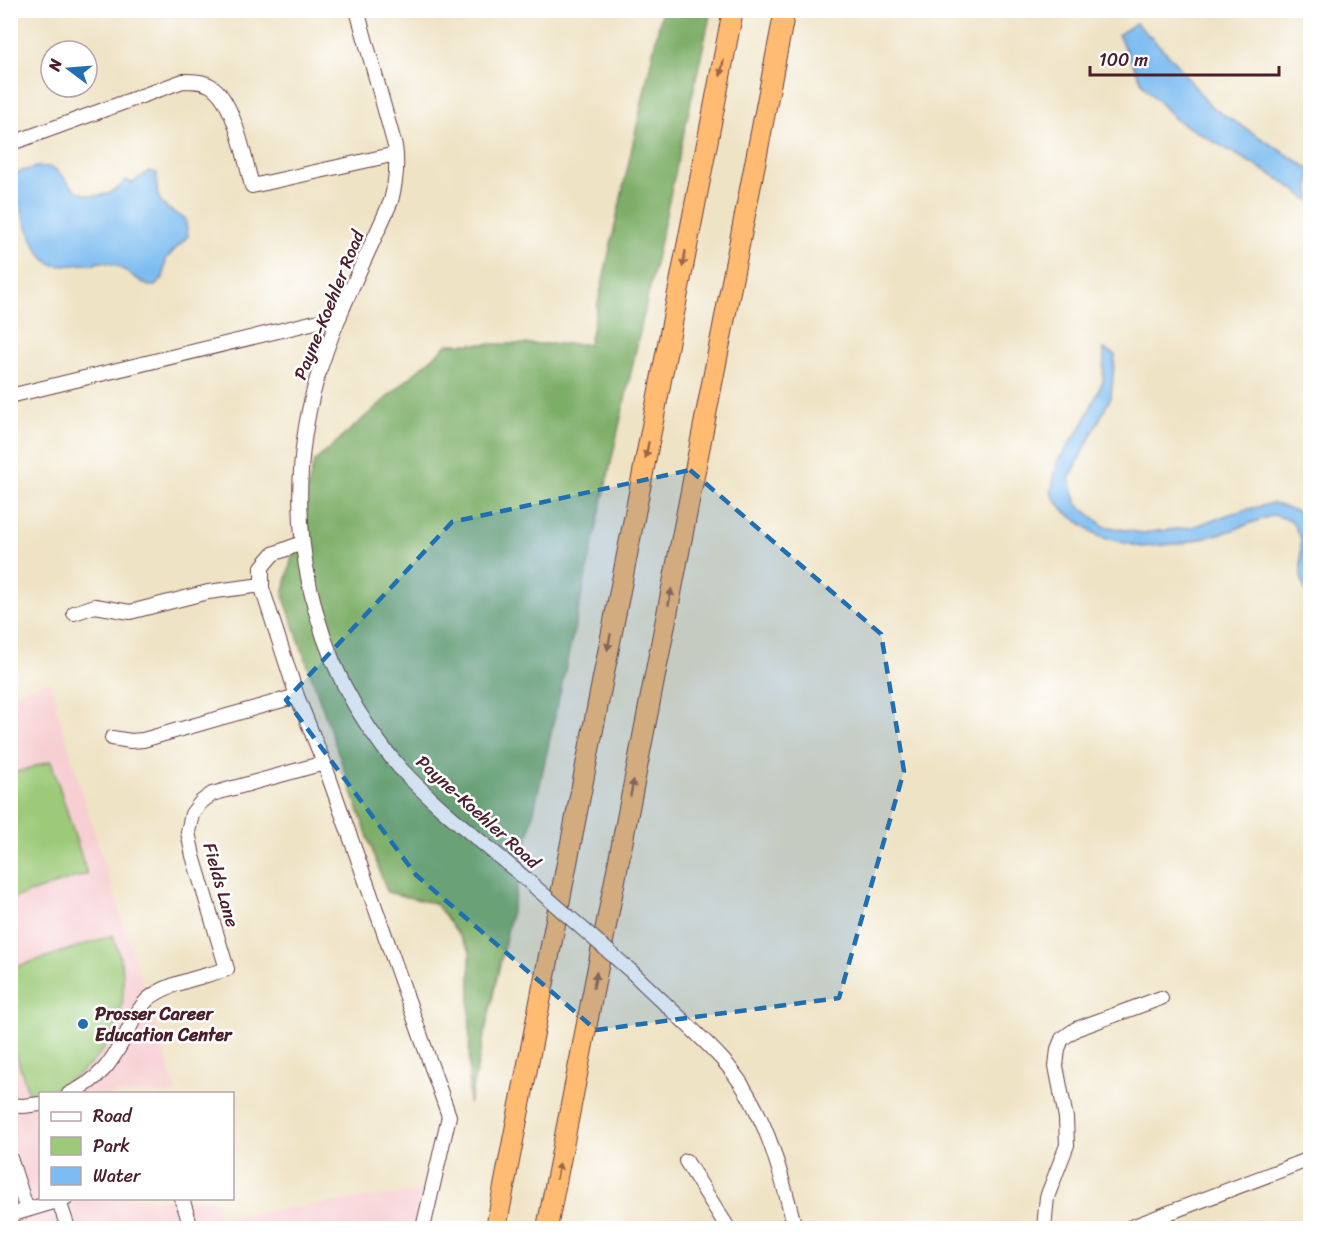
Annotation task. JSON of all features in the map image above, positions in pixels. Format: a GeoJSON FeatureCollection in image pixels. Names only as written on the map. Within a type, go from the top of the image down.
{"type":"FeatureCollection","features":[{"type":"Feature","properties":{"kind":"highway"},"geometry":{"type":"LineString","coordinates":[[496,1228],[733,10]]}},
{"type":"Feature","properties":{"kind":"highway"},"geometry":{"type":"LineString","coordinates":[[547,1228],[785,10]]}},
{"type":"Feature","properties":{"kind":"street","name":"Payne-Koehler Road"},"geometry":{"type":"LineString","coordinates":[[357,10],[396,154],[396,183],[391,201],[324,357],[309,408],[299,488],[302,543],[312,598],[328,650],[366,723],[400,768],[420,788],[632,972],[722,1059],[751,1103],[773,1151],[795,1228]]}},
{"type":"Feature","properties":{"kind":"street"},"geometry":{"type":"LineString","coordinates":[[10,146],[15,142],[183,81],[198,81],[219,92],[229,108],[252,186],[396,154]]}},
{"type":"Feature","properties":{"kind":"street"},"geometry":{"type":"LineString","coordinates":[[10,396],[340,316]]}},
{"type":"Feature","properties":{"kind":"street"},"geometry":{"type":"LineString","coordinates":[[302,543],[273,554],[262,567],[262,585],[297,696],[324,763],[449,1116],[423,1228]]}},
{"type":"Feature","properties":{"kind":"street"},"geometry":{"type":"LineString","coordinates":[[74,613],[95,606],[130,612],[208,592],[262,585]]}},
{"type":"Feature","properties":{"kind":"street"},"geometry":{"type":"LineString","coordinates":[[112,738],[130,741],[143,740],[297,696]]}},
{"type":"Feature","properties":{"kind":"street","name":"Fields Lane"},"geometry":{"type":"LineString","coordinates":[[73,1092],[92,1082],[102,1073],[144,1003],[161,990],[227,969],[188,832],[192,814],[201,802],[212,794],[324,763]]}},
{"type":"Feature","properties":{"kind":"street"},"geometry":{"type":"LineString","coordinates":[[1044,1228],[1047,1197],[1067,1145],[1066,1118],[1056,1066],[1062,1039],[1076,1029],[1161,998]]}},
{"type":"Feature","properties":{"kind":"street"},"geometry":{"type":"LineString","coordinates":[[10,1104],[23,1106],[39,1104]]}},
{"type":"Feature","properties":{"kind":"street"},"geometry":{"type":"LineString","coordinates":[[10,1158],[27,1210]]}},
{"type":"Feature","properties":{"kind":"street"},"geometry":{"type":"LineString","coordinates":[[1129,1228],[1311,1159]]}},
{"type":"Feature","properties":{"kind":"street"},"geometry":{"type":"LineString","coordinates":[[686,1161],[728,1228]]}},
{"type":"Feature","properties":{"kind":"street"},"geometry":{"type":"LineString","coordinates":[[1294,1165],[1311,1165]]}},
{"type":"Feature","properties":{"kind":"street"},"geometry":{"type":"LineString","coordinates":[[10,1215],[63,1200],[68,1228]]}},
{"type":"Feature","properties":{"kind":"street"},"geometry":{"type":"LineString","coordinates":[[183,1200],[191,1228]]}},
{"type":"Feature","properties":{"kind":"highlighted area"},"geometry":{"type":"Polygon","coordinates":[[[690,470],[881,634],[904,771],[839,998],[596,1030],[416,875],[286,700],[452,522],[690,470]]]}},
{"type":"Feature","properties":{"kind":"shaded area","name":"Prosser Career Education Center"},"geometry":{"type":"Polygon","coordinates":[[[49,681],[177,1092],[39,1092],[39,1200],[212,1200],[219,1218],[440,1188],[430,1228],[11,1228],[10,694],[49,681]]]}},
{"type":"Feature","properties":{"kind":"green space"},"geometry":{"type":"Polygon","coordinates":[[[662,11],[711,11],[469,1104],[470,951],[436,904],[387,892],[283,595],[314,462],[448,344],[589,344],[662,11]]]}},
{"type":"Feature","properties":{"kind":"green space"},"geometry":{"type":"Polygon","coordinates":[[[51,761],[87,874],[11,899],[11,774],[51,761]]]}},
{"type":"Feature","properties":{"kind":"green space"},"geometry":{"type":"Polygon","coordinates":[[[113,935],[123,975],[123,998],[119,1019],[111,1038],[100,1054],[69,1080],[30,1098],[11,1039],[10,969],[113,935]]]}},
{"type":"Feature","properties":{"kind":"water"},"geometry":{"type":"Polygon","coordinates":[[[1136,23],[1172,58],[1210,106],[1310,169],[1310,201],[1279,179],[1176,120],[1144,86],[1118,35],[1136,23]]]}},
{"type":"Feature","properties":{"kind":"water"},"geometry":{"type":"Polygon","coordinates":[[[40,166],[57,171],[69,184],[82,193],[96,196],[115,190],[126,180],[132,183],[149,171],[157,173],[158,197],[170,210],[185,218],[188,236],[166,259],[163,278],[155,286],[149,286],[107,263],[61,266],[45,259],[32,239],[12,180],[15,173],[40,166]]]}},
{"type":"Feature","properties":{"kind":"water"},"geometry":{"type":"Polygon","coordinates":[[[1104,349],[1115,355],[1111,397],[1069,479],[1077,504],[1104,526],[1142,533],[1192,527],[1273,503],[1302,513],[1310,525],[1310,602],[1301,576],[1301,539],[1291,520],[1273,515],[1230,531],[1184,543],[1142,547],[1100,537],[1065,512],[1051,494],[1057,462],[1082,426],[1103,381],[1104,349]]]}},
{"type":"Feature","properties":{"kind":"place","name":"Prosser Career Education Center"},"geometry":{"type":"Point","coordinates":[83,1024]}}]}
